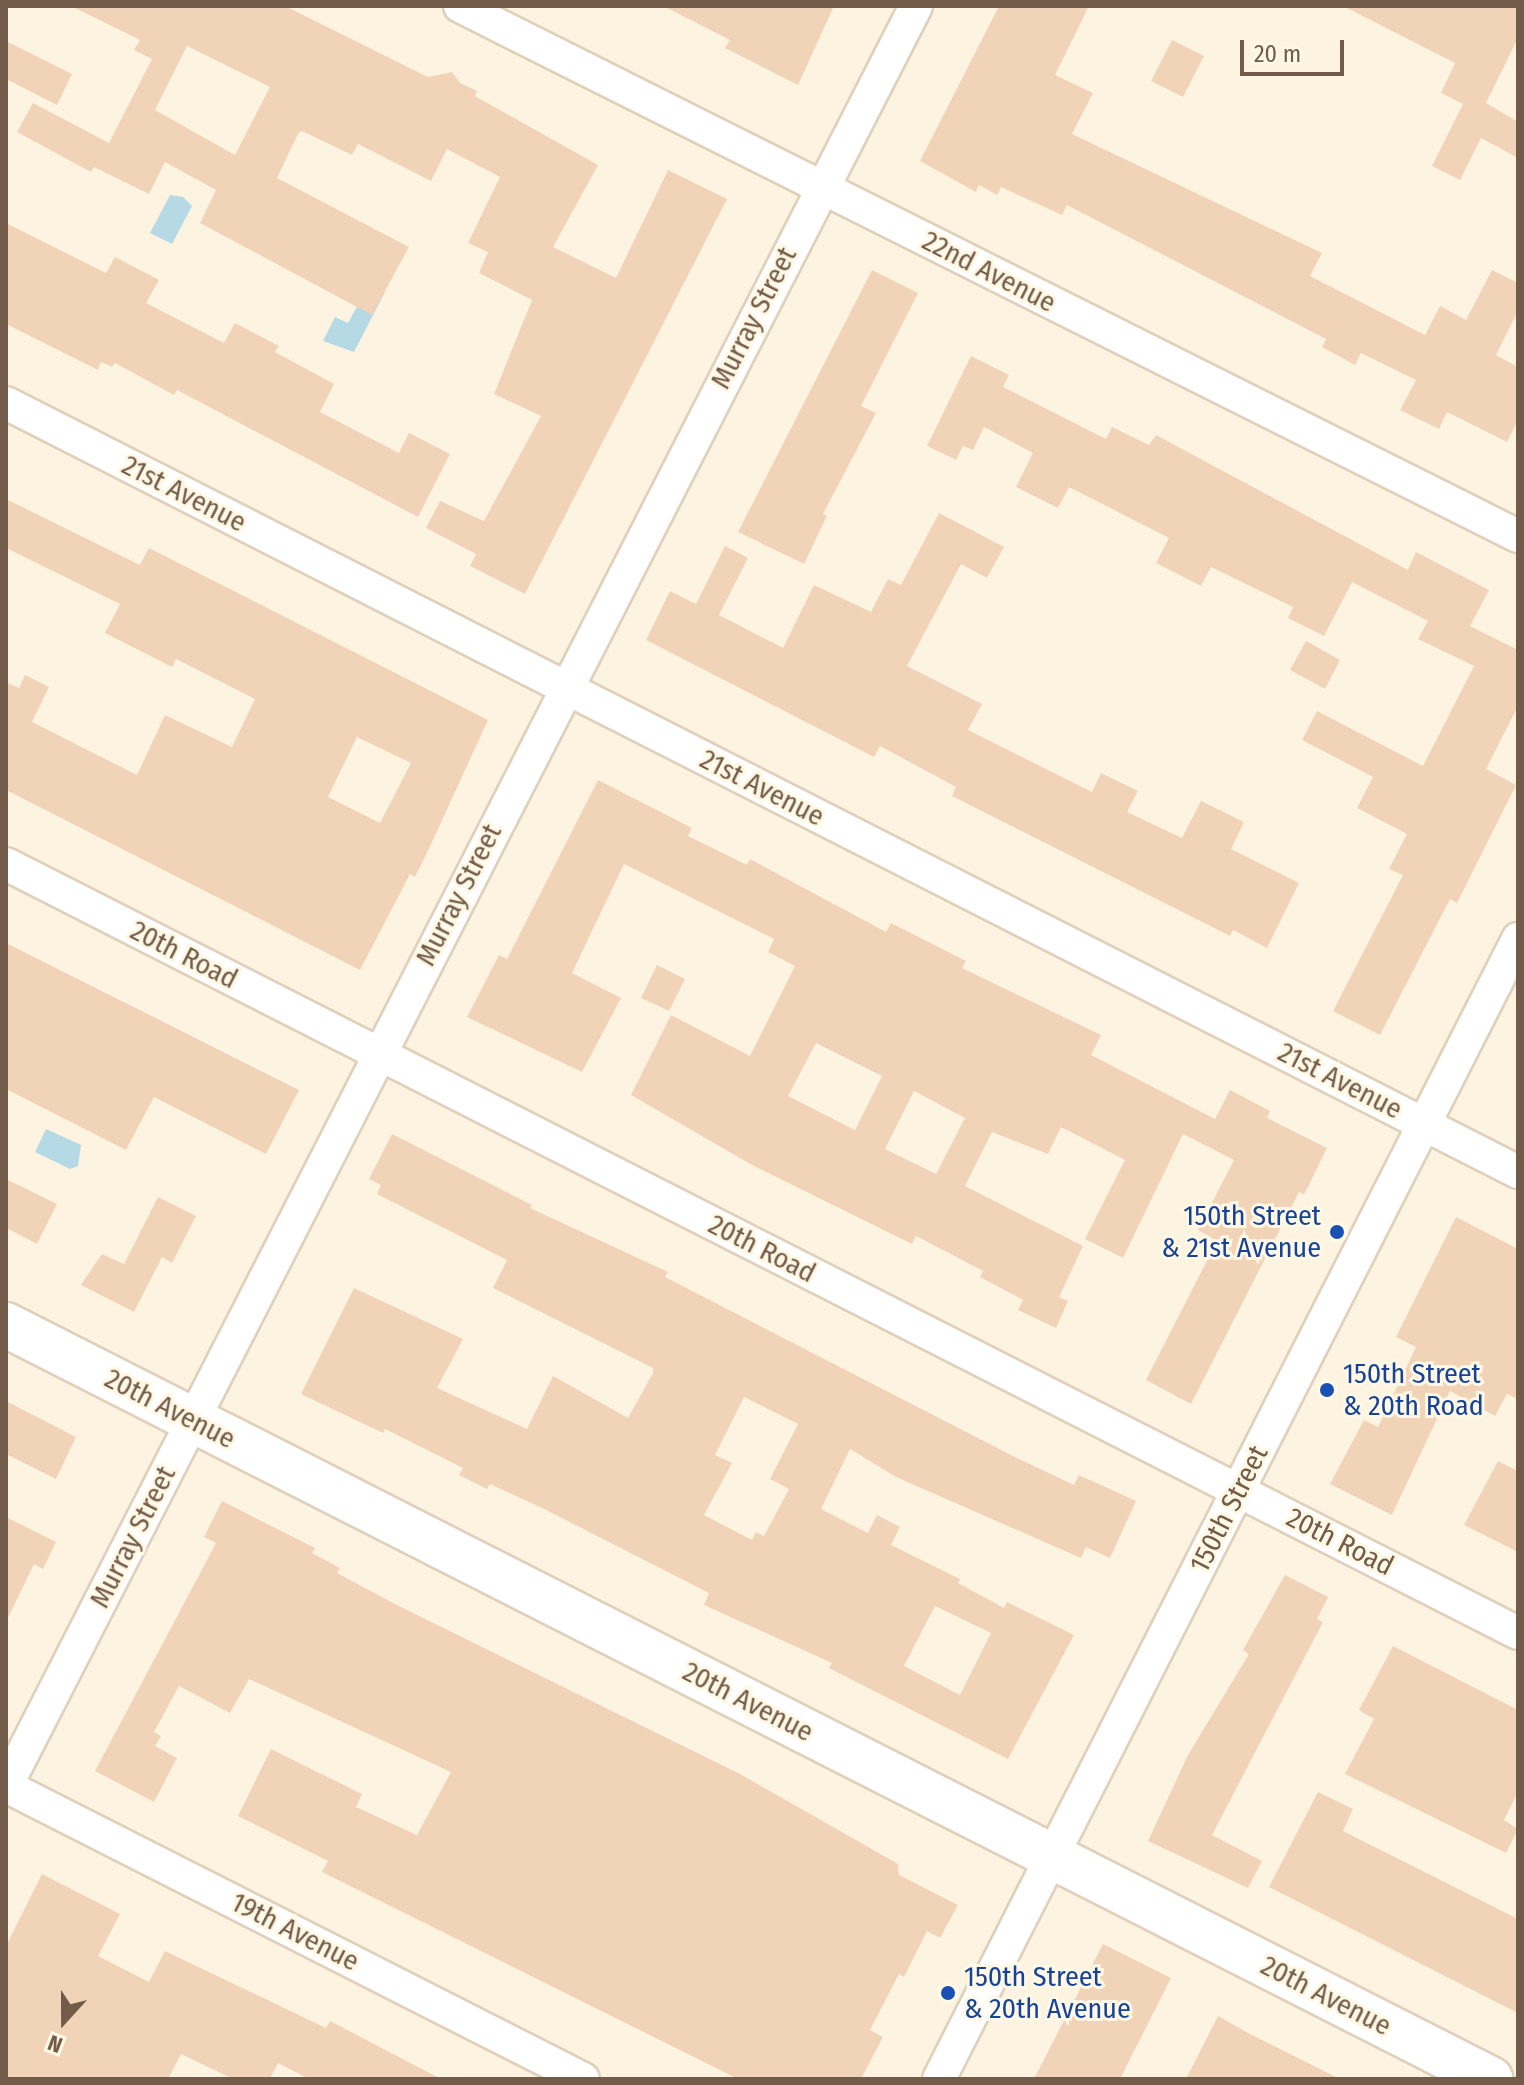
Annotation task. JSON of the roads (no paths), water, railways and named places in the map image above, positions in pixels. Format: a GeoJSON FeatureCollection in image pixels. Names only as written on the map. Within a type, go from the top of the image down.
{"type":"FeatureCollection","features":[{"type":"Feature","properties":{"kind":"street","name":"22nd Avenue"},"geometry":{"type":"LineString","coordinates":[[460,6],[1518,536]]}},
{"type":"Feature","properties":{"kind":"street","name":"Murray Street"},"geometry":{"type":"LineString","coordinates":[[6,1786],[378,1053],[916,6]]}},
{"type":"Feature","properties":{"kind":"street","name":"21st Avenue"},"geometry":{"type":"LineString","coordinates":[[6,403],[1518,1172]]}},
{"type":"Feature","properties":{"kind":"street","name":"20th Road"},"geometry":{"type":"LineString","coordinates":[[6,864],[1518,1633]]}},
{"type":"Feature","properties":{"kind":"street","name":"150th Street"},"geometry":{"type":"LineString","coordinates":[[939,2079],[1518,939]]}},
{"type":"Feature","properties":{"kind":"street","name":"20th Avenue"},"geometry":{"type":"LineString","coordinates":[[6,1325],[1490,2079]]}},
{"type":"Feature","properties":{"kind":"street","name":"19th Avenue"},"geometry":{"type":"LineString","coordinates":[[6,1786],[583,2079]]}},
{"type":"Feature","properties":{"kind":"water"},"geometry":{"type":"Polygon","coordinates":[[[170,195],[183,197],[192,206],[172,244],[150,233],[170,195]]]}},
{"type":"Feature","properties":{"kind":"water"},"geometry":{"type":"Polygon","coordinates":[[[369,284],[385,292],[354,352],[323,341],[335,317],[348,323],[369,284]]]}},
{"type":"Feature","properties":{"kind":"water"},"geometry":{"type":"Polygon","coordinates":[[[46,1129],[81,1145],[78,1166],[70,1169],[35,1152],[46,1129]]]}},
{"type":"Feature","properties":{"kind":"place","name":"150th Street & 21st Avenue"},"geometry":{"type":"Point","coordinates":[1337,1232]}},
{"type":"Feature","properties":{"kind":"place","name":"150th Street & 20th Road"},"geometry":{"type":"Point","coordinates":[1327,1390]}},
{"type":"Feature","properties":{"kind":"place","name":"150th Street & 20th Avenue"},"geometry":{"type":"Point","coordinates":[948,1993]}}]}
